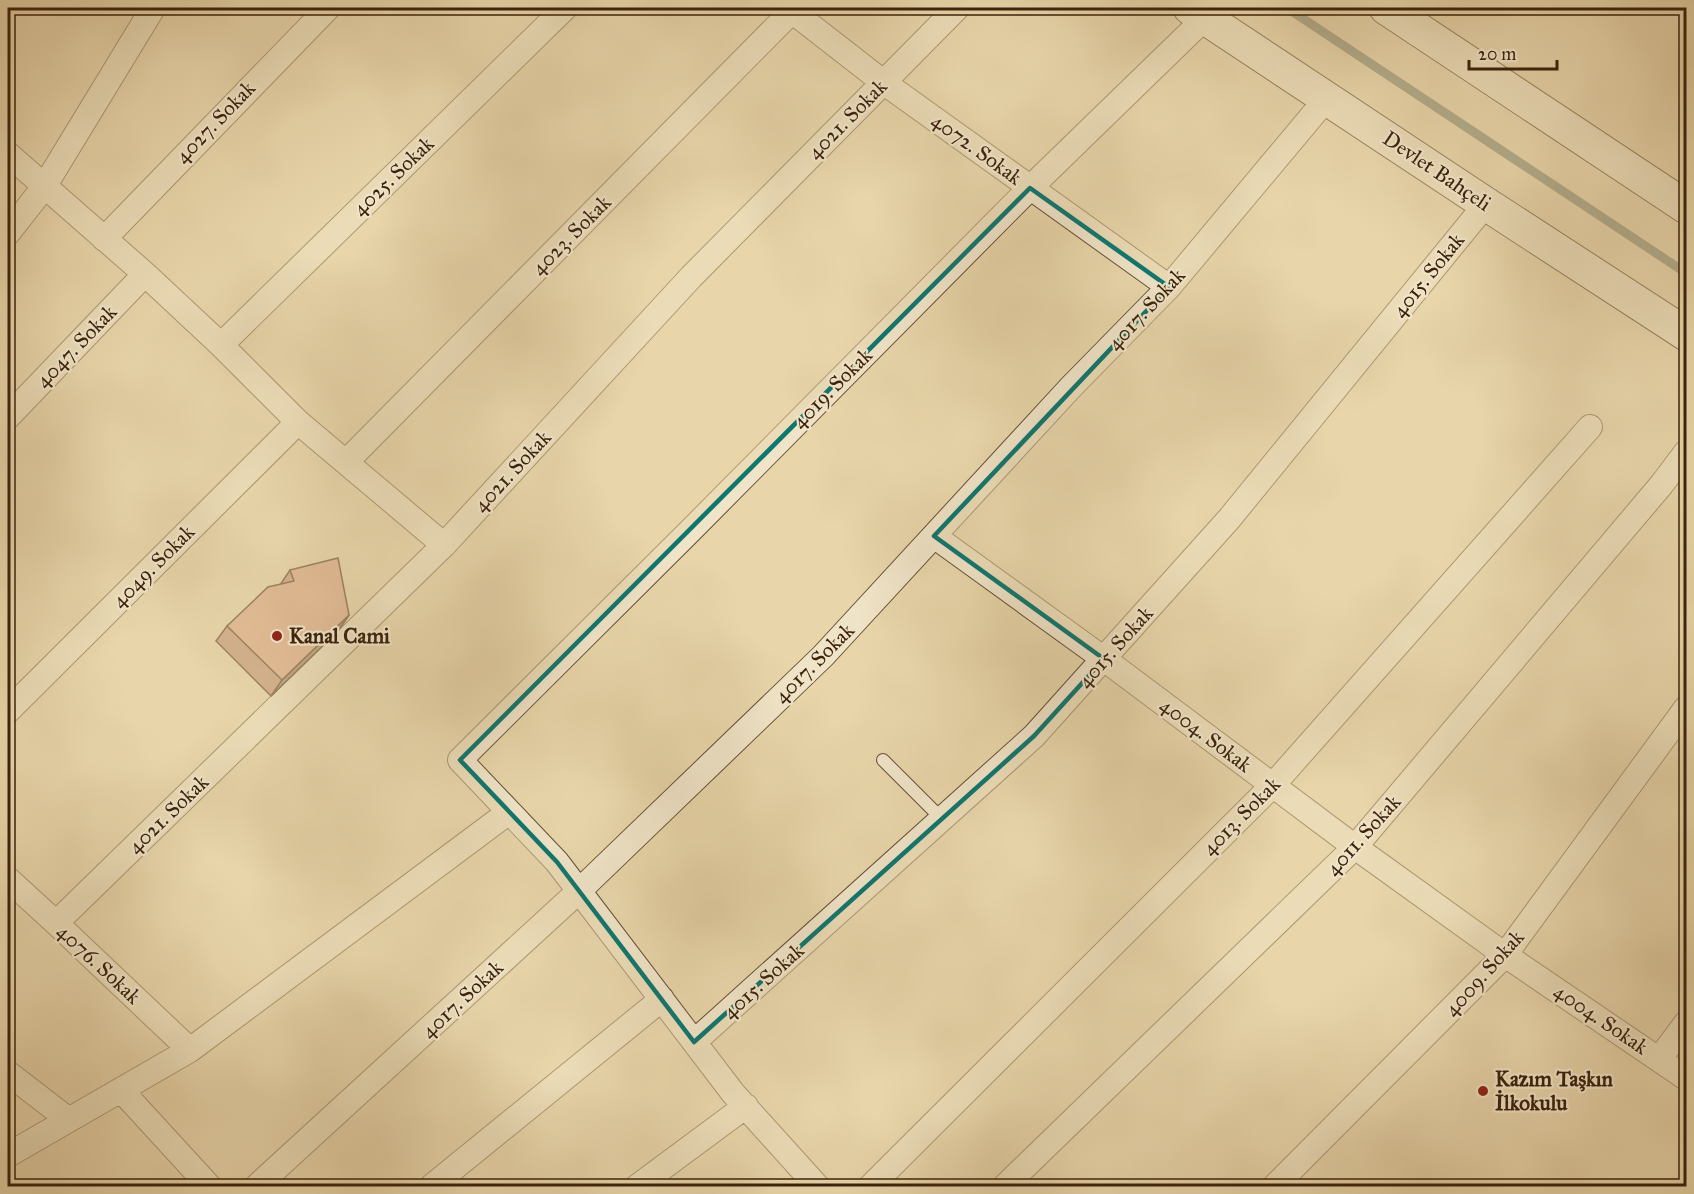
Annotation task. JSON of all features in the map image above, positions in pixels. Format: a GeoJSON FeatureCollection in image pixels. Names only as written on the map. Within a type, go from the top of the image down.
{"type":"FeatureCollection","features":[{"type":"Feature","properties":{"kind":"street"},"geometry":{"type":"LineString","coordinates":[[8,233],[44,186],[153,8]]}},
{"type":"Feature","properties":{"kind":"street","name":"4027. Sokak"},"geometry":{"type":"LineString","coordinates":[[104,238],[328,8]]}},
{"type":"Feature","properties":{"kind":"street","name":"4025. Sokak"},"geometry":{"type":"LineString","coordinates":[[221,345],[565,8]]}},
{"type":"Feature","properties":{"kind":"street","name":"4021. Sokak"},"geometry":{"type":"LineString","coordinates":[[56,923],[444,545],[691,277],[957,8]]}},
{"type":"Feature","properties":{"kind":"street"},"geometry":{"type":"LineString","coordinates":[[1387,8],[1686,207]]}},
{"type":"Feature","properties":{"kind":"street","name":"4072. Sokak"},"geometry":{"type":"LineString","coordinates":[[792,9],[883,82],[1169,287]]}},
{"type":"Feature","properties":{"kind":"street","name":"4023. Sokak"},"geometry":{"type":"LineString","coordinates":[[346,462],[792,9]]}},
{"type":"Feature","properties":{"kind":"street","name":"Devlet Bahçeli"},"geometry":{"type":"LineString","coordinates":[[1197,13],[1686,333]]}},
{"type":"Feature","properties":{"kind":"street","name":"4019. Sokak"},"geometry":{"type":"LineString","coordinates":[[509,812],[460,760],[1030,188],[1197,13]]}},
{"type":"Feature","properties":{"kind":"street","name":"4017. Sokak"},"geometry":{"type":"LineString","coordinates":[[257,1186],[579,891],[823,656],[1071,387],[1169,287],[1327,98]]}},
{"type":"Feature","properties":{"kind":"street"},"geometry":{"type":"LineString","coordinates":[[8,154],[145,274],[221,345],[298,422],[444,545]]}},
{"type":"Feature","properties":{"kind":"street","name":"4015. Sokak"},"geometry":{"type":"LineString","coordinates":[[694,1042],[1034,736],[1230,519],[1486,204]]}},
{"type":"Feature","properties":{"kind":"street","name":"4047. Sokak"},"geometry":{"type":"LineString","coordinates":[[8,417],[145,274]]}},
{"type":"Feature","properties":{"kind":"street","name":"4049. Sokak"},"geometry":{"type":"LineString","coordinates":[[8,711],[298,422]]}},
{"type":"Feature","properties":{"kind":"street","name":"4013. Sokak"},"geometry":{"type":"LineString","coordinates":[[871,1186],[1272,785],[1590,427]]}},
{"type":"Feature","properties":{"kind":"street","name":"4011. Sokak"},"geometry":{"type":"LineString","coordinates":[[1005,1186],[1355,847],[1662,484],[1686,452]]}},
{"type":"Feature","properties":{"kind":"street","name":"4004. Sokak"},"geometry":{"type":"LineString","coordinates":[[934,536],[1104,659],[1355,847],[1505,955],[1686,1078]]}},
{"type":"Feature","properties":{"kind":"street","name":"4009. Sokak"},"geometry":{"type":"LineString","coordinates":[[1275,1186],[1505,955],[1686,708]]}},
{"type":"Feature","properties":{"kind":"street"},"geometry":{"type":"LineString","coordinates":[[8,1155],[190,1050],[509,812],[557,862],[733,1093],[809,1184]]}},
{"type":"Feature","properties":{"kind":"street","name":"4076. Sokak"},"geometry":{"type":"LineString","coordinates":[[8,879],[190,1050]]}},
{"type":"Feature","properties":{"kind":"street"},"geometry":{"type":"LineString","coordinates":[[432,1186],[662,999]]}},
{"type":"Feature","properties":{"kind":"street"},"geometry":{"type":"LineString","coordinates":[[1660,1059],[1686,1023]]}},
{"type":"Feature","properties":{"kind":"street"},"geometry":{"type":"LineString","coordinates":[[8,1073],[69,1120]]}},
{"type":"Feature","properties":{"kind":"street"},"geometry":{"type":"LineString","coordinates":[[121,1090],[209,1186]]}},
{"type":"Feature","properties":{"kind":"street"},"geometry":{"type":"LineString","coordinates":[[638,1186],[746,1106]]}},
{"type":"Feature","properties":{"kind":"lane"},"geometry":{"type":"LineString","coordinates":[[883,760],[942,819]]}},
{"type":"Feature","properties":{"kind":"highlighted area"},"geometry":{"type":"Polygon","coordinates":[[[1030,188],[1169,287],[934,536],[1104,659],[1034,736],[694,1042],[557,862],[460,760],[1030,188]]]}},
{"type":"Feature","properties":{"kind":"building","name":"Kanal Cami"},"geometry":{"type":"Polygon","coordinates":[[[338,558],[349,615],[282,680],[227,626],[268,587],[294,581],[290,570],[338,558]]]}},
{"type":"Feature","properties":{"kind":"waterway"},"geometry":{"type":"LineString","coordinates":[[1287,8],[1686,273]]}},
{"type":"Feature","properties":{"kind":"place","name":"Kanal Cami"},"geometry":{"type":"Point","coordinates":[277,636]}},
{"type":"Feature","properties":{"kind":"place","name":"Kazım Taşkın İlkokulu"},"geometry":{"type":"Point","coordinates":[1483,1091]}}]}
